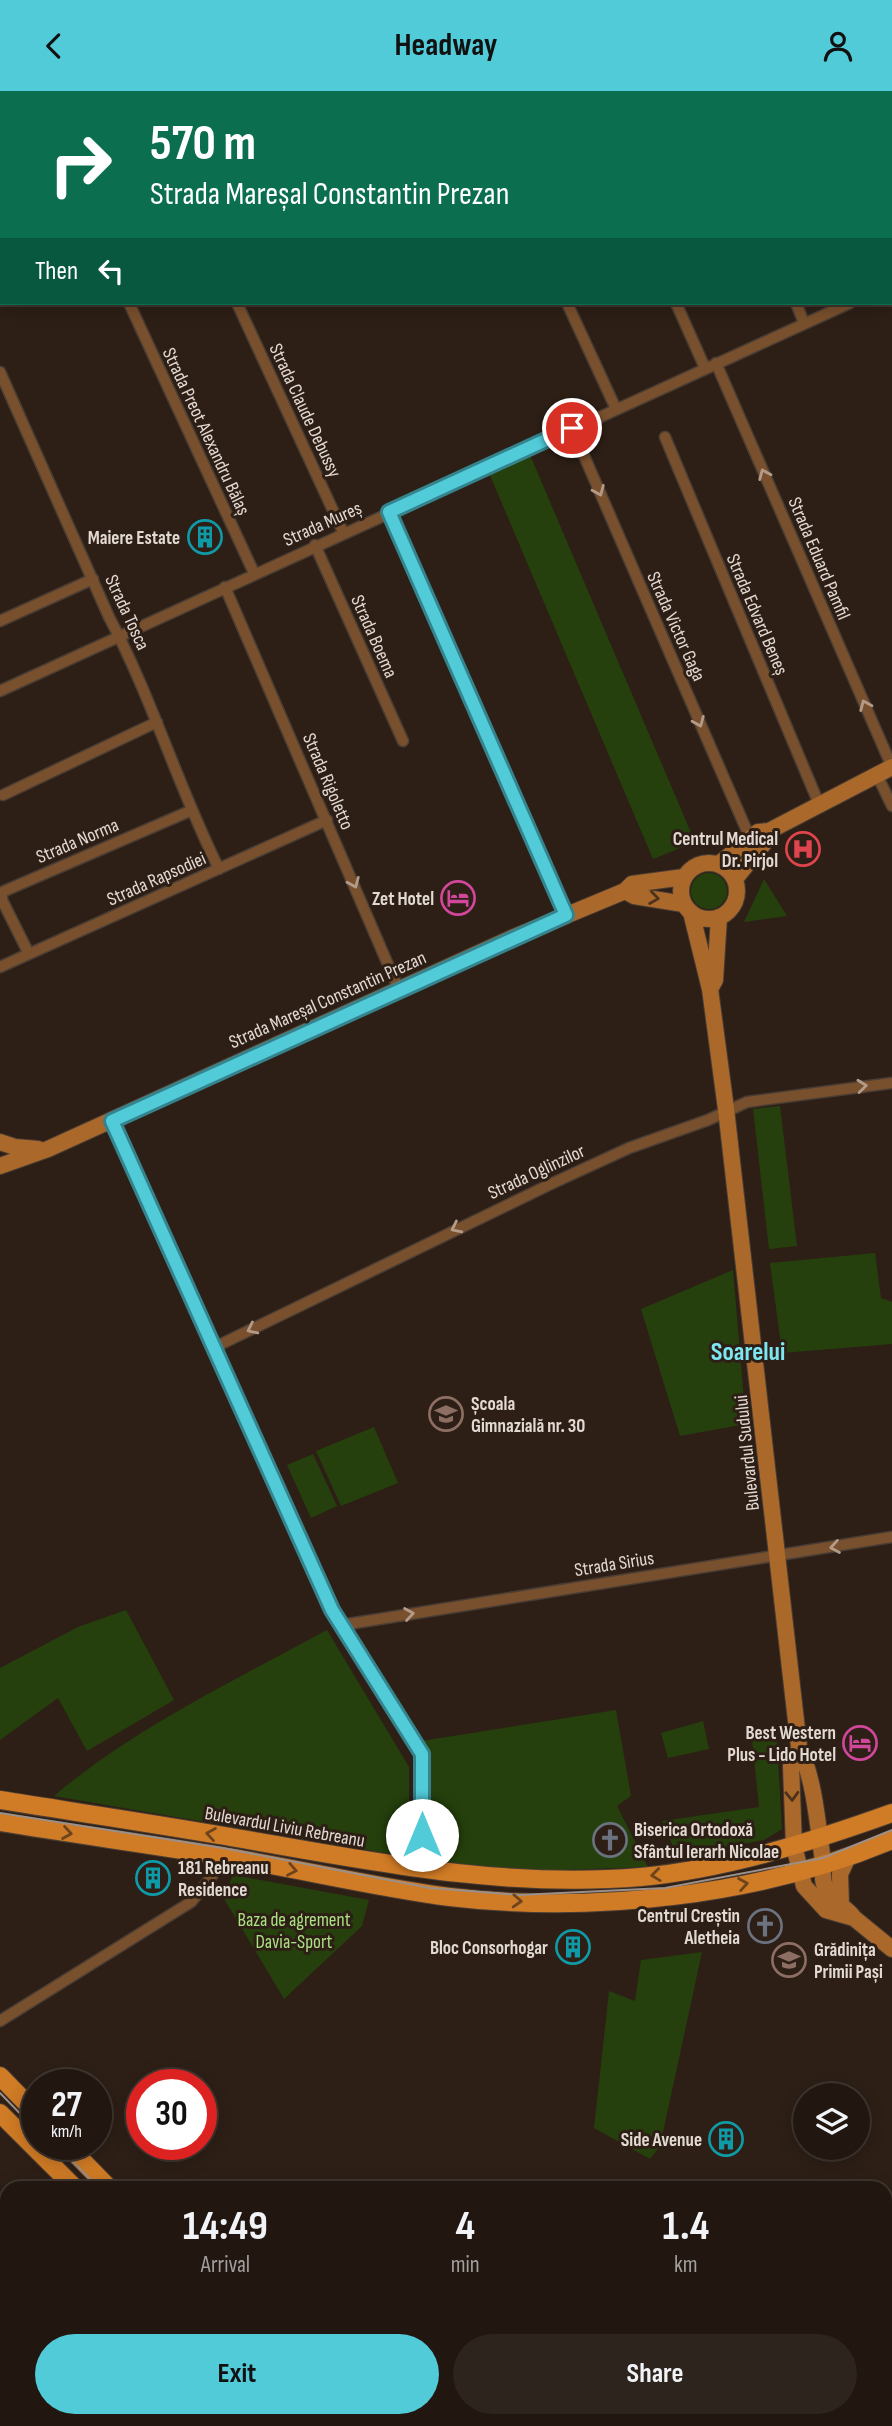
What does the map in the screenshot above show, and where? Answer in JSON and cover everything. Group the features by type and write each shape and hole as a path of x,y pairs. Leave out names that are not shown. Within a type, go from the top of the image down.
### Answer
{"main road":[{"name":"Bulevardul Liviu Rebreanu","path":"0,1800 422,1870 496,1879 640,1877 681,1871 794,1846 892,1813"},
{"path":"0,1822 222,1856 397,1890 453,1897 536,1902 606,1900 693,1892 823,1867 892,1840"},
{"path":"0,2076 21,2098"},
{"path":"0,2113 68,2181"},
{"path":"82,2160 102,2181"}],"street":[{"name":"Strada Preot Alexandru Bălaș","path":"130,305 254,573"},
{"name":"Strada Claude Debussy","path":"238,305 343,532"},
{"path":"568,305 616,408"},
{"path":"677,305 705,368"},
{"path":"797,305 804,323"},
{"name":"Strada Mureș","path":"0,691 343,532 845,305"},
{"name":"Strada Eduard Pamfil","path":"716,363 885,771 892,806"},
{"name":"Strada Tosca","path":"0,372 157,722 190,811 219,869"},
{"name":"Strada Victor Gaga","path":"572,428 750,838"},
{"name":"Strada Edvard Beneș","path":"664,437 819,804"},
{"path":"389,512 566,915"},
{"name":"Strada Boema","path":"315,545 403,741"},
{"path":"0,621 93,579"},
{"name":"Strada Rigoletto","path":"225,587 399,990"},
{"path":"3,795 157,722"},
{"path":"687,908 681,886 684,877 695,866 719,864 750,838 769,831 885,771"},
{"name":"Strada Norma","path":"29,954 2,900 2,892 190,811"},
{"name":"Strada Rapsodiei","path":"0,967 327,820"},
{"path":"734,879 765,842 769,831"},
{"path":"625,891 634,896 687,908 704,919 719,917 733,905 737,888 734,879 719,864"},
{"name":"Strada Mareșal Constantin Prezan","path":"0,1166 112,1121 566,915 625,891 632,884 684,877"},
{"name":"Bulevardul Sudului","path":"687,908 710,989 800,1747 807,1763 820,1838 823,1881 827,1892 854,1918"},
{"name":"Bulevardul Sudului","path":"710,989 715,981 719,917"},
{"name":"Strada Oglinzilor","path":"213,1348 475,1219 629,1148 708,1120 726,1109 747,1102 892,1083"},
{"path":"112,1121 213,1348 342,1625 422,1754 422,1870"},
{"name":"Strada Mareșal Constantin Prezan","path":"0,1142 22,1149 45,1150"},
{"path":"0,1174 45,1150"},
{"name":"Strada Sirius","path":"342,1625 892,1537"},
{"name":"Bulevardul Sudului","path":"800,1747 791,1766 794,1846 799,1873 816,1903 840,1916 854,1918"},
{"path":"0,2021 191,1902 211,1878 222,1856"},
{"path":"841,1905 839,1874 847,1859"},
{"path":"854,1918 892,1949"}],"green space":[{"path":"530,455 695,842 653,859 489,473"},
{"path":"709,873 722,878 727,891 722,904 709,909 696,904 691,891 696,878"},
{"path":"764,879 787,916 744,922"},
{"path":"780,1106 797,1246 769,1249 753,1109"},
{"path":"875,1253 881,1298 892,1302 892,1344 782,1353 770,1263"},
{"path":"733,1270 746,1424 680,1436 641,1309"},
{"path":"374,1427 398,1483 341,1506 316,1451"},
{"path":"313,1454 337,1506 311,1518 287,1465"},
{"path":"126,1610 174,1700 87,1751 58,1698 0,1740 0,1668 78,1627"},
{"path":"327,1630 409,1767 409,1857 54,1796 85,1771 151,1727"},
{"path":"616,1710 631,1796 617,1806 648,1867 533,1871 422,1870 415,1742"},
{"path":"703,1721 709,1749 668,1758 661,1733"},
{"path":"752,1739 777,1742 782,1829 764,1840 677,1856 662,1821 759,1807"},
{"name":"Baza de agrement Davia-Sport","path":"233,1875 369,1900 362,1926 284,1999 223,1897"},
{"path":"702,1952 660,2146 650,2159 594,2128 609,1991 635,2001 641,1960"}],"tram line":[{"path":"0,1813 223,1848 430,1888 519,1895 665,1888 823,1858 892,1830"},
{"path":"0,2093 21,2115"},
{"path":"71,2160 92,2181"}],"place":[{"name":"Maiere Estate","path":"205,537"},
{"name":"Centrul Medical Dr. Pirjol","path":"803,849"},
{"name":"Zet Hotel","path":"458,898"},
{"name":"Școala Gimnazială nr. 30","path":"446,1414"},
{"name":"Best Western Plus - Lido Hotel","path":"860,1743"},
{"name":"Biserica Ortodoxă Sfântul Ierarh Nicolae","path":"610,1840"},
{"name":"181 Rebreanu Residence","path":"153,1878"},
{"name":"Centrul Creștin Aletheia","path":"765,1926"},
{"name":"Bloc Consorhogar","path":"573,1947"},
{"name":"Grădinița Primii Pași","path":"789,1960"},
{"name":"Side Avenue","path":"726,2139"}],"district":[{"name":"Soarelui","path":"748,1351"}],"route":[{"path":"422,1835 422,1754 332,1610 112,1121 566,915 389,512 572,428"}]}
